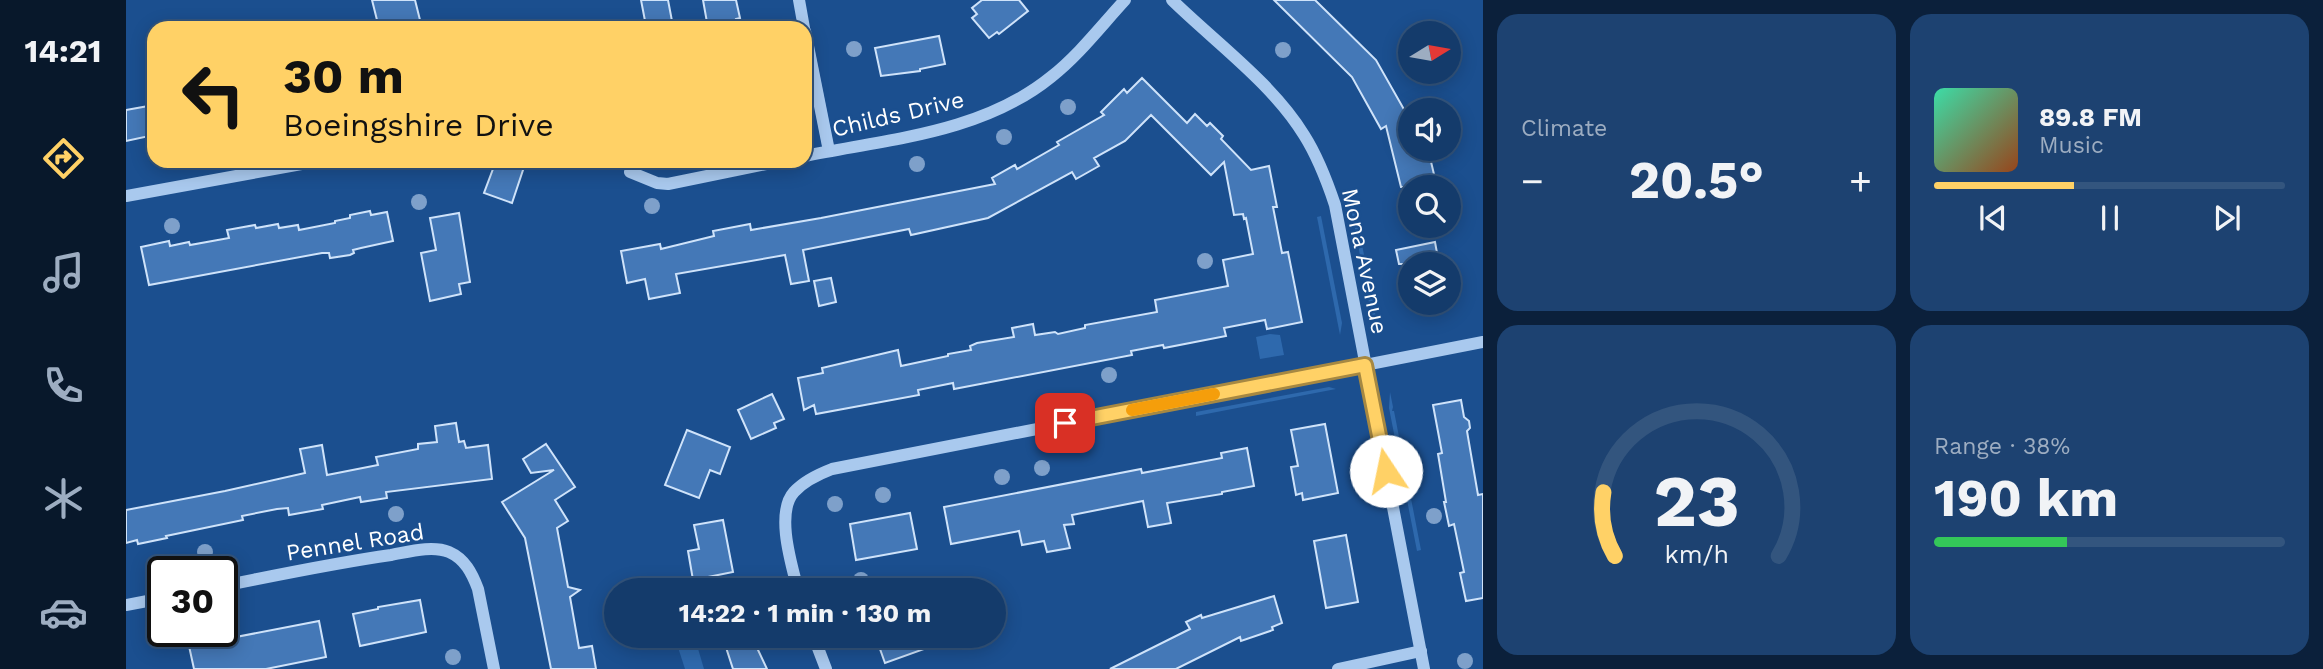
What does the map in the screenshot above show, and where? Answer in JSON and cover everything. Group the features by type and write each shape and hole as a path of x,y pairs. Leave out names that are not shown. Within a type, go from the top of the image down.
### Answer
{"street":[{"path":"799,0 803,21"},
{"name":"Childs Drive","path":"812,155 958,126 1016,100 1051,77 1125,0"},
{"name":"Mona Avenue","path":"1172,0 1252,74 1289,114 1304,135 1326,180 1335,205 1424,669"},
{"path":"812,65 829,151"},
{"path":"126,196 280,168"},
{"path":"630,172 657,183 667,184 746,168"},
{"path":"795,578 785,534 786,516 792,495 818,474 832,469 1483,342"},
{"name":"Pennel Road","path":"238,583 408,552 449,552 466,564 473,576 494,669"},
{"path":"126,605 147,600"},
{"path":"818,648 826,669"},
{"path":"1338,669 1421,651"}],"shaded area":[{"path":"1351,208 1355,208 1378,328 1371,313"},
{"path":"1321,216 1342,323 1340,335 1317,217"},
{"path":"1280,335 1284,355 1260,359 1256,337"},
{"path":"1329,387 1336,389 1196,416 1196,412"},
{"path":"1390,392 1421,550 1417,551 1389,408"},
{"path":"678,648 698,648 704,669 685,669"}],"building":[{"path":"372,0 415,0 420,21 377,21"},
{"path":"641,0 668,0 672,21 645,21"},
{"path":"703,0 736,0 740,18 736,21 707,21"},
{"path":"982,0 1019,0 1028,11 999,34 997,32 989,38 972,18 977,14 972,8"},
{"path":"1274,0 1315,0 1376,60 1398,99 1398,161 1431,161 1434,175 1398,175 1386,126 1381,129 1352,77"},
{"path":"939,36 945,64 920,71 881,76 875,48"},
{"path":"1142,78 1187,123 1195,114 1207,126 1210,123 1223,136 1221,139 1251,170 1269,166 1277,207 1273,207 1282,253 1288,252 1302,322 1267,329 1265,320 1224,328 1226,336 1164,348 1163,345 1131,351 1132,355 954,389 953,383 918,390 919,395 816,414 814,405 804,410 798,378 823,373 822,368 898,350 901,366 971,350 970,346 977,343 1014,337 1012,328 1033,324 1035,335 1055,332 1058,334 1085,328 1085,325 1157,312 1155,300 1228,286 1223,260 1253,254 1246,218 1244,219 1243,214 1234,215 1224,162 1211,175 1151,115 1125,141 1094,158 1099,166 1076,179 1072,172 988,218 911,235 909,229 803,250 809,281 791,284 785,255 676,274 680,293 649,299 645,279 627,283 621,251 660,244 661,249 714,236 713,231 750,224 751,230 995,184 992,178 1015,165 1017,169 1104,115 1101,112 1124,89 1127,93"},
{"path":"147,106 147,136 126,141 126,110"},
{"path":"493,168 524,168 512,203 484,193"},
{"path":"370,211 371,215 387,212 393,241 353,250 354,253 350,255 330,258 329,253 322,253 149,285 141,247 169,241 170,246 189,242 190,245 229,238 227,230 255,225 256,228 278,224 279,228 298,225 299,230 335,223 350,218 350,215"},
{"path":"459,213 470,282 459,284 461,294 430,301 421,253 436,250 430,218"},
{"path":"1435,242 1437,252 1398,252 1398,259 1396,250"},
{"path":"831,278 836,302 819,306 814,281"},
{"path":"772,394 784,419 774,423 776,428 751,439 738,410"},
{"path":"1461,400 1464,417 1469,421 1470,428 1467,431 1478,495 1483,494 1483,598 1466,601 1460,573 1464,572 1454,524 1449,526 1444,502 1438,454 1442,453 1433,405"},
{"path":"456,423 459,442 464,441 466,448 488,445 492,479 386,492 387,498 361,502 360,497 322,505 323,509 289,515 288,508 277,509 242,516 243,520 166,536 167,538 138,544 137,540 126,543 126,510 305,473 300,449 322,445 327,475 378,465 376,457 418,449 418,444 437,442 435,426"},
{"path":"1325,424 1338,493 1303,500 1302,493 1296,495 1291,467 1298,466 1291,430"},
{"path":"687,430 730,447 720,474 710,470 699,498 665,485"},
{"path":"546,444 575,487 555,500 568,521 557,528 568,587 580,590 570,597 579,648 592,646 596,669 551,669 525,538 502,502 554,470 531,473 523,459"},
{"path":"1247,448 1254,486 1167,503 1171,523 1148,527 1143,501 1072,515 1074,524 1064,525 1070,548 1047,552 1044,541 1022,545 1019,531 951,544 944,507 1141,469 1142,473 1222,458 1221,453"},
{"path":"910,513 917,549 856,560 850,524"},
{"path":"723,520 733,572 693,578 688,551 699,549 694,525"},
{"path":"1346,535 1358,602 1326,608 1314,541"},
{"path":"1274,596 1282,623 1272,627 1273,630 1241,641 1240,637 1176,669 1110,669 1190,629 1186,622 1201,615 1202,618"},
{"path":"420,600 426,632 360,646 353,614"},
{"path":"319,621 326,657 266,669 194,669 189,647 238,647 238,637"},
{"path":"726,648 757,648 767,669 733,669"},
{"path":"880,648 927,648 885,663"}],"slow traffic":[{"path":"1132,410 1214,394"}],"route":[{"path":"1065,423 1365,365 1386,471"}]}
